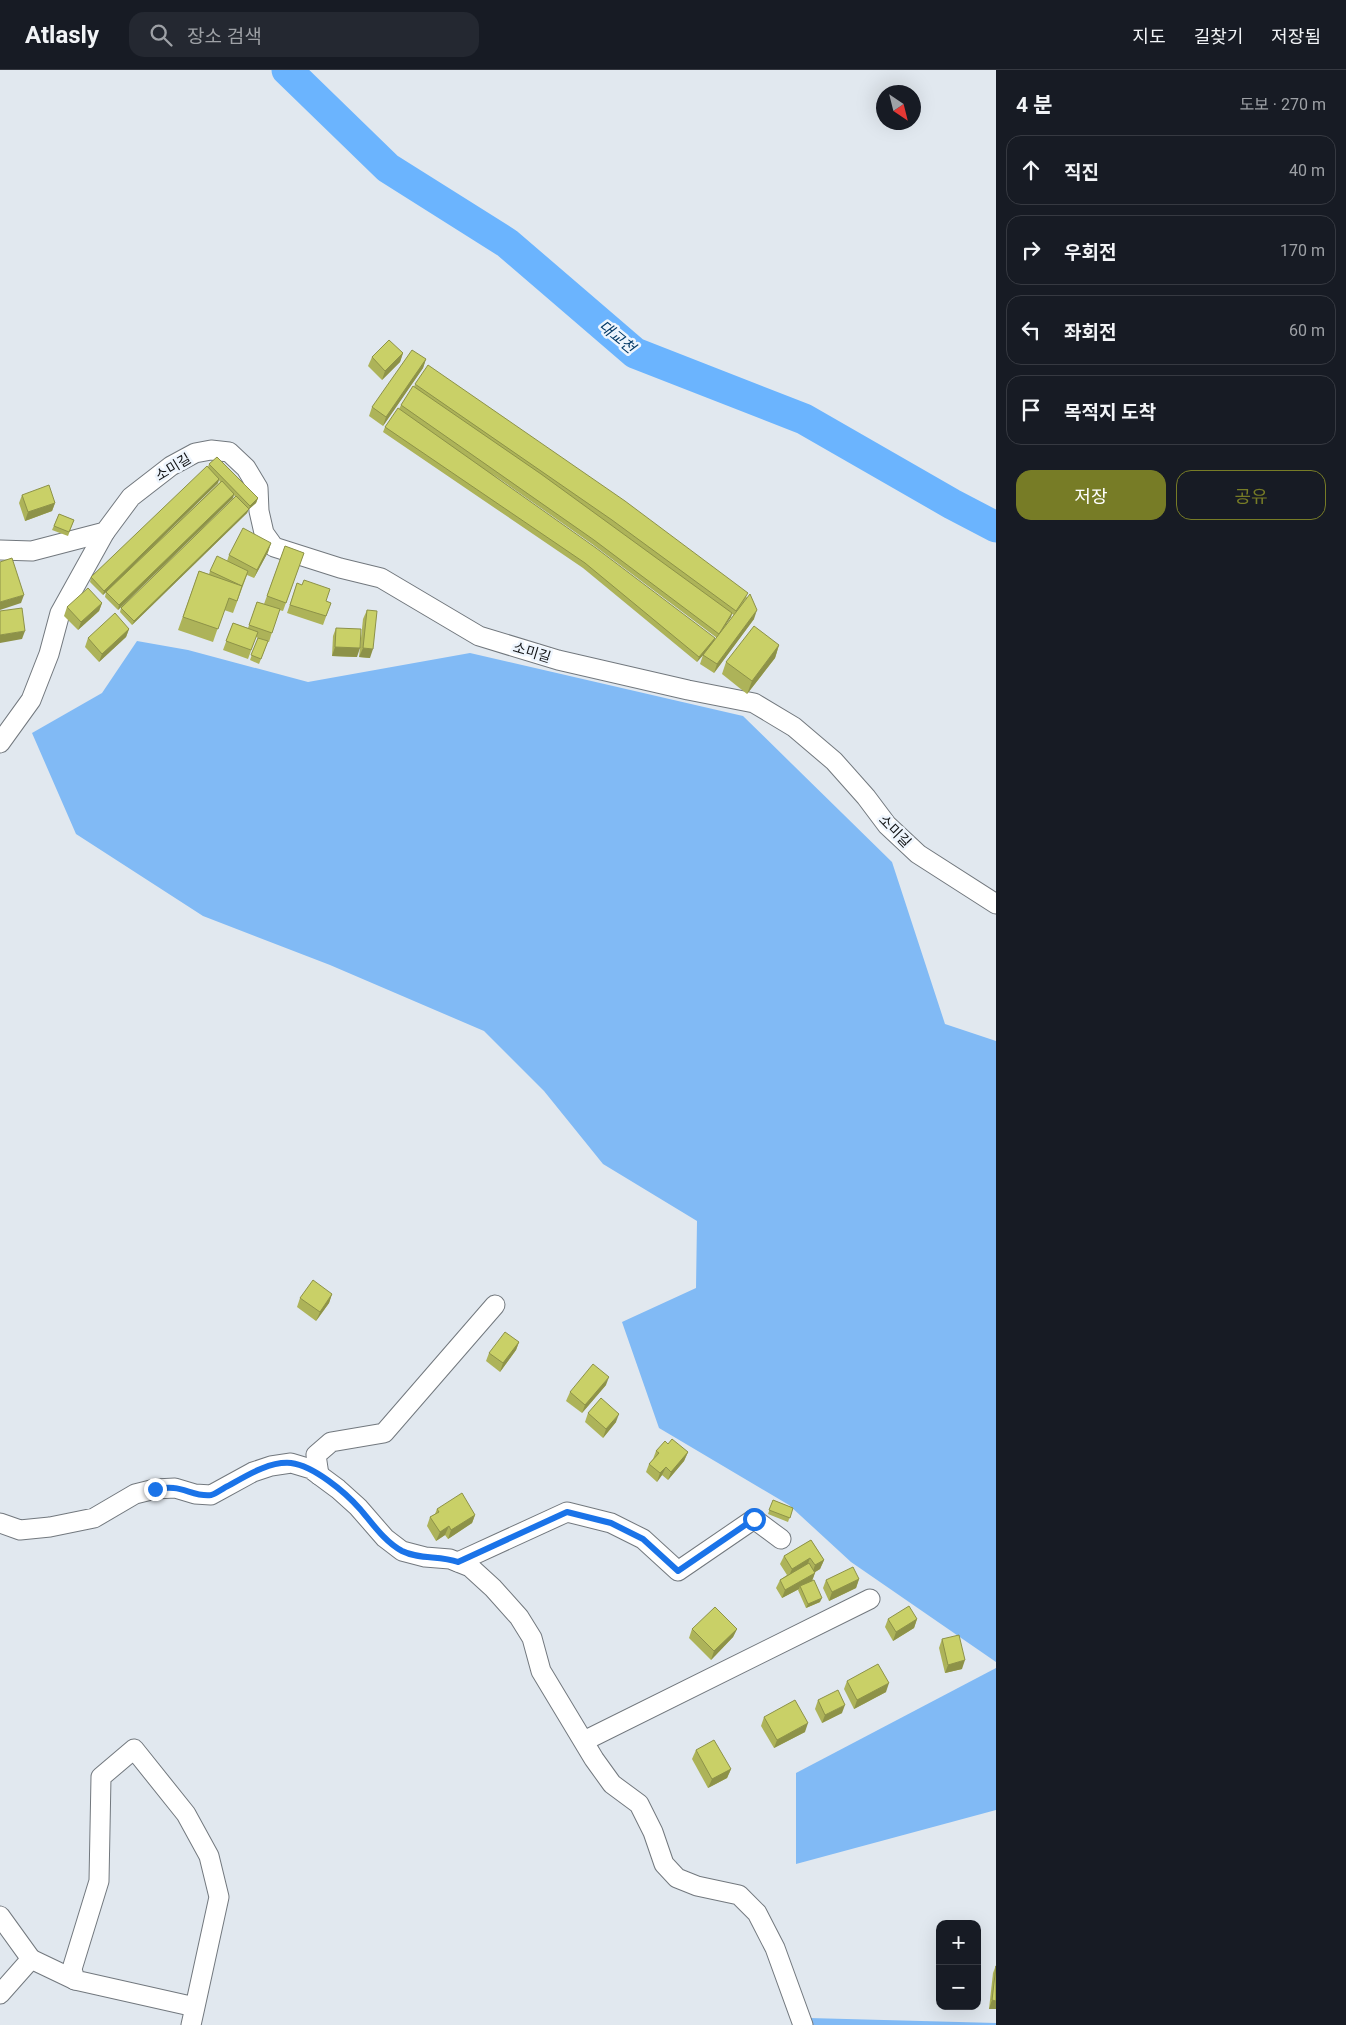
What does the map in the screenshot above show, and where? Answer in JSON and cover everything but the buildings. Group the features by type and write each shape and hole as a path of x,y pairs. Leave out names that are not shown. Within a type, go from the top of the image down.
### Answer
{"street":[{"name":"소미길","path":"0,743 31,700 49,654 60,613 105,532 131,497 171,466 196,453 211,450 228,452 246,468 258,488 259,511 264,533 274,547 340,568 381,578 480,636 558,660 688,690 754,702 794,727 834,760 866,797 887,826 918,854 996,904"},
{"path":"0,550 32,551 105,532"},
{"path":"319,1475 316,1455 331,1442 384,1432 494,1305"},
{"path":"0,1523 20,1530 50,1527 94,1518 135,1494 155,1489 175,1488 195,1494 211,1495 253,1472 291,1463 311,1469 319,1475 358,1506 385,1538 402,1551 425,1557 450,1559 470,1567 494,1588 519,1617 532,1638 542,1671 594,1759 612,1784 639,1804 653,1832 664,1864 677,1878 697,1886 739,1895 757,1913 775,1948 803,2025"},
{"path":"458,1562 567,1512 611,1523 643,1539 678,1571 754,1519 782,1539"},
{"path":"584,1740 870,1599"},
{"path":"0,1916 31,1959 75,1980 193,2016 219,1897 209,1856 186,1814 134,1749 101,1777 99,1881 72,1969 75,1980"},
{"path":"0,1994 31,1959"}],"shaded area":[{"path":"137,641 188,650 308,682 470,653 743,716 892,862 945,1024 996,1041 996,1662 851,1562 789,1505 659,1428 622,1322 696,1288 697,1221 603,1164 544,1091 484,1031 330,965 203,916 76,834 32,733 102,693"},
{"path":"996,1668 996,1810 796,1864 796,1773"},
{"path":"809,2018 996,2023 996,2025 812,2025"}],"waterway":[{"name":"대교천","path":"287,70 388,168 507,243 635,353 804,419 952,504 996,527"}],"route":[{"path":"155,1489 175,1488 195,1494 211,1495 253,1472 271,1466 291,1463 311,1469 338,1489 358,1506 385,1538 402,1551 458,1562 567,1512 611,1523 643,1539 678,1571 754,1519"}]}
